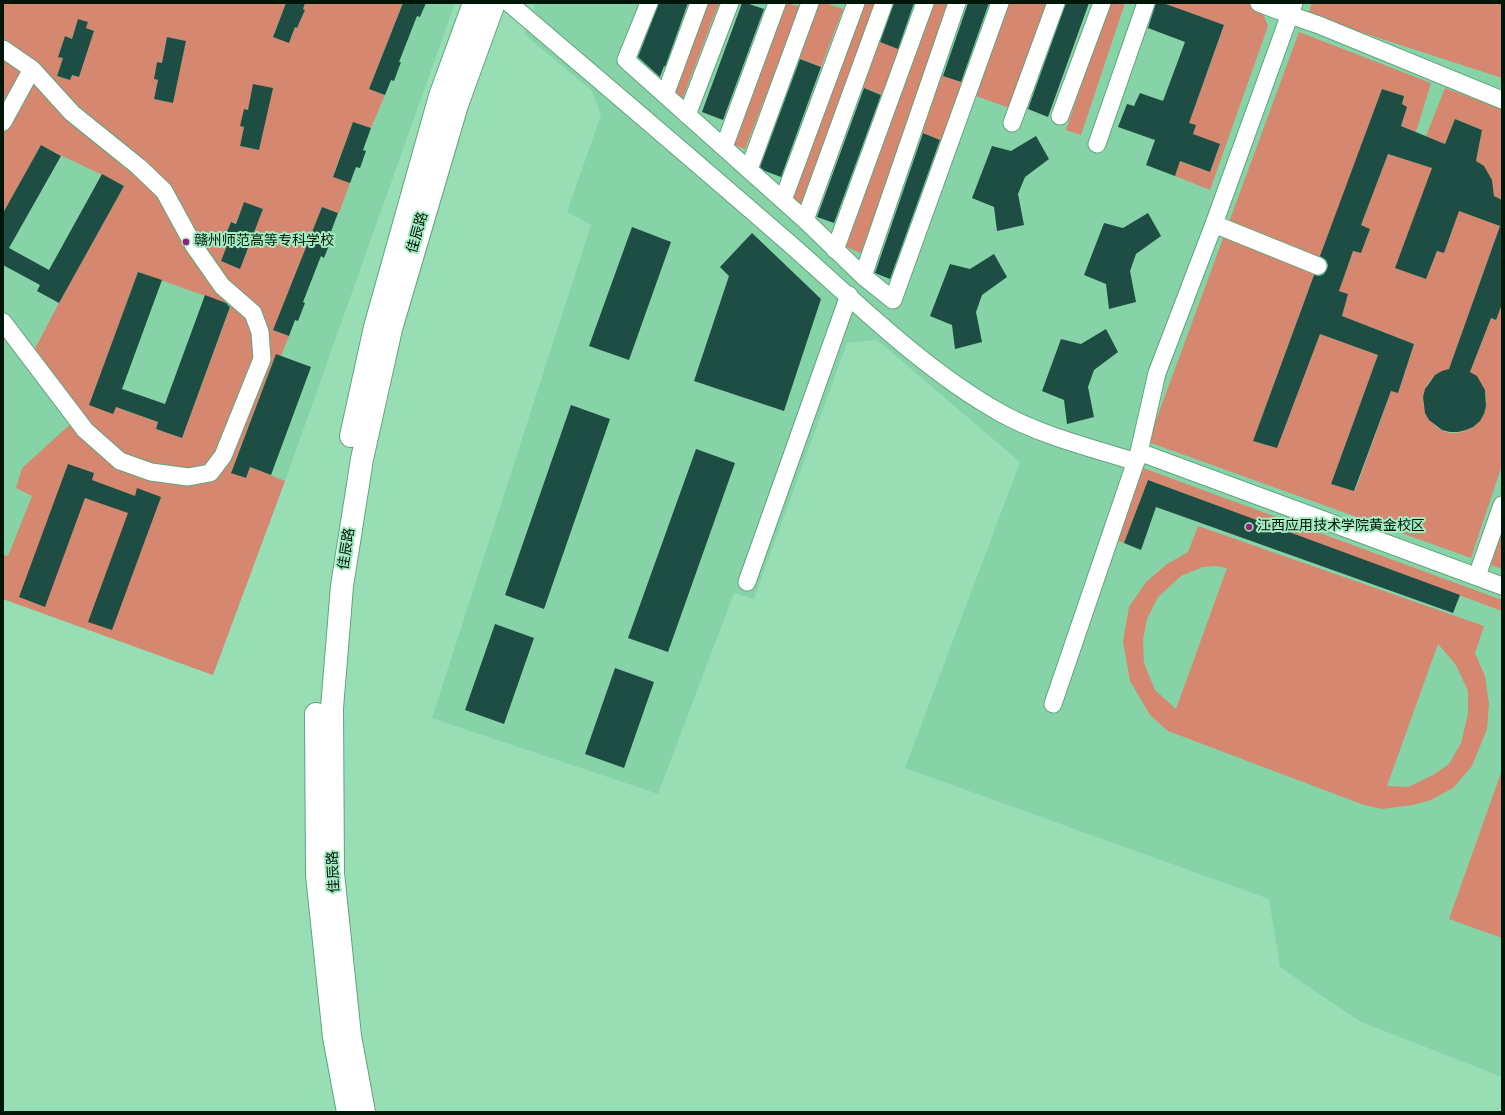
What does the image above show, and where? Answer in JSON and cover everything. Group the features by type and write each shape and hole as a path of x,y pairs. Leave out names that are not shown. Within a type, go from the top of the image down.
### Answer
{"main road":[{"name":"佳辰路","path":"348,1112 334,1037 318,875 316,708 328,581 347,456 376,327 440,96 474,3"},
{"name":"佳辰路","path":"364,1112 350,1036 333,873 332,708 342,586 362,459 391,329 457,105 494,3"}],"street":[{"path":"509,3 922,359 969,394 1001,413 1047,434 1137,457 1502,586"},
{"path":"649,3 626,60 805,220 863,276 893,300 1000,3"},
{"path":"665,95 699,3"},
{"path":"687,115 730,3"},
{"path":"724,147 777,3"},
{"path":"749,169 810,3"},
{"path":"783,200 856,3"},
{"path":"805,220 884,3"},
{"path":"835,250 925,3"},
{"path":"863,276 957,3"},
{"path":"1012,123 1056,3"},
{"path":"1060,116 1102,3"},
{"path":"1096,144 1146,3"},
{"path":"1259,3 1292,9 1319,25 1502,100"},
{"path":"1053,704 1137,457 1157,372 1214,224 1292,9"},
{"path":"3,49 32,69 72,113 139,166 164,191 194,246 222,286 254,313 260,332 262,359 223,456 210,473 188,478 151,472 120,461 85,430 3,322"},
{"path":"3,122 32,69"},
{"path":"1214,224 1318,266"},
{"path":"747,582 849,295"},
{"path":"1477,576 1502,505"}],"shaded area":[{"name":"赣州师范高等专科学校","path":"3,3 455,3 285,481 213,675 3,599"},
{"name":"赣州师范高等专科学校","path":"3,3 286,3 273,36 289,43 295,27 297,28 305,10 303,9 305,3 403,3 369,89 385,95 371,128 353,122 333,176 350,183 339,213 322,207 273,330 289,336 281,356 276,354 231,472 246,478 250,467 285,481 213,675 3,599 3,555 8,556 32,496 16,488 22,468 76,419 30,358 124,186 41,145 3,213","holes":["78,19 88,22 86,28 94,31 79,77 72,75 70,80 57,76 63,58 58,56 65,36 72,39","167,37 186,41 173,103 154,99 158,80 154,79 157,62 162,63","272,88 259,150 240,146 244,127 240,126 244,109 248,110","244,202 263,209 240,268 221,261 228,243 223,240 231,222 236,223","138,272 231,305 182,438 156,429 158,422 115,407 89,405"]},
{"name":"江西应用技术学院黄金校区","path":"536,3 1502,3 1502,1077 1359,1021 1280,967 1269,899 905,768 1020,462 877,340 847,343 754,599 734,593 658,794 432,718 591,225 567,212 601,115 592,91 524,34"},
{"path":"704,3 719,3 681,102 671,93"},
{"path":"787,3 800,7 745,149 732,144"},
{"path":"818,3 825,3 843,9 821,67 799,58"},
{"path":"863,3 875,3 801,203 790,199"},
{"path":"934,3 950,3 861,253 846,247"},
{"path":"1009,3 1050,3 1012,109 976,96"},
{"path":"1109,3 1125,3 1081,135 1066,130"},
{"path":"1163,3 1246,3 1261,9 1268,26 1210,190 1175,176 1180,161 1210,172 1220,145 1207,139 1188,146 1195,125 1189,123 1224,26"},
{"path":"1312,3 1502,3 1502,78 1308,15"},
{"path":"1299,32 1431,83 1416,132 1401,126 1407,107 1402,104 1404,96 1382,89 1253,441 1277,448 1320,334 1378,355 1331,484 1355,491 1391,391 1398,393 1414,344 1342,316 1348,294 1339,291 1353,251 1361,253 1370,229 1361,225 1388,154 1432,168 1396,268 1426,279 1437,251 1444,252 1453,229 1451,208 1500,226 1449,369 1434,376 1426,387 1424,400 1426,412 1433,423 1443,430 1455,433 1469,429 1483,416 1486,400 1485,390 1477,378 1470,372 1491,318 1496,320 1502,304 1502,465 1471,558 1148,442"},
{"path":"878,41 899,49 883,95 862,87"},
{"path":"941,75 963,83 943,141 921,132"},
{"path":"1445,88 1502,109 1502,200 1494,196 1490,176 1481,164 1476,161 1482,130 1455,119 1445,144 1426,136"},
{"path":"1143,468 1502,600 1502,611 1148,480 1124,543 1117,540"},
{"path":"1198,526 1484,626 1475,653 1485,676 1489,704 1487,729 1472,766 1453,788 1431,800 1413,805 1382,809 1364,805 1168,731 1150,715 1130,681 1123,641 1129,607 1146,582 1167,564 1188,552","holes":["1215,566 1227,568 1176,709 1155,690 1144,663 1143,640 1147,619 1158,597 1181,576 1203,567","1438,644 1456,665 1468,691 1468,714 1461,743 1449,764 1433,775 1408,787 1387,786"]},
{"path":"1502,532 1502,569 1491,565"},
{"path":"1502,770 1502,938 1449,919"}],"building":[{"path":"286,3 305,3 303,9 305,10 297,28 295,27 289,43 273,37"},
{"path":"403,3 426,3 420,17 417,16 399,62 401,62 394,81 391,80 385,95 369,89"},
{"path":"659,3 688,3 660,77 638,57"},
{"path":"742,3 764,9 723,120 702,112"},
{"path":"894,3 914,3 898,49 880,42"},
{"path":"968,3 989,3 961,82 943,76"},
{"path":"1066,3 1089,3 1048,117 1028,109"},
{"path":"1156,3 1163,3 1224,25 1189,123 1196,125 1193,134 1220,144 1210,172 1180,161 1175,176 1146,165 1155,140 1118,127 1127,104 1134,106 1140,93 1163,101 1185,42 1148,28"},
{"path":"78,19 88,22 86,28 94,31 79,77 72,75 70,80 57,76 63,58 58,57 65,36 72,39"},
{"path":"167,37 186,41 173,103 154,99 158,80 154,79 157,62 162,63"},
{"path":"800,59 821,67 781,177 765,171 760,167"},
{"path":"253,84 273,88 259,150 240,146 244,127 240,126 244,109 248,110"},
{"path":"864,88 881,95 834,223 817,217"},
{"path":"1382,89 1404,96 1402,104 1407,107 1401,126 1445,144 1455,119 1482,130 1476,161 1484,166 1492,180 1494,196 1502,200 1502,304 1496,320 1491,318 1470,372 1477,376 1485,390 1486,406 1484,414 1480,421 1473,427 1466,430 1450,432 1442,430 1429,420 1425,413 1423,397 1425,389 1435,375 1449,369 1500,226 1459,211 1444,253 1437,251 1426,279 1395,268 1432,168 1388,154 1361,225 1370,229 1361,253 1353,251 1339,291 1348,294 1342,316 1414,344 1398,393 1391,391 1354,491 1331,484 1378,355 1320,334 1277,448 1253,441 1314,275 1320,276 1324,274 1327,269 1328,265 1326,260 1320,256"},
{"path":"353,122 371,128 363,150 366,151 360,168 356,167 350,183 333,177"},
{"path":"923,133 940,140 890,279 875,273"},
{"path":"1036,136 1049,159 1025,177 1018,194 1024,225 997,231 994,207 972,198 992,146 1011,151"},
{"path":"41,145 61,156 9,248 49,270 102,174 124,186 59,303 37,291 40,285 3,265 3,213"},
{"path":"244,202 263,209 240,269 221,261 228,243 223,241 231,222 236,224"},
{"path":"322,207 338,213 329,237 332,238 324,258 321,256 303,302 305,303 298,321 295,320 289,336 273,330"},
{"path":"1148,213 1161,236 1136,254 1130,271 1136,302 1109,309 1106,284 1084,275 1104,223 1123,228"},
{"path":"632,227 671,242 629,360 589,346"},
{"path":"752,233 821,299 784,411 694,381 729,276 720,267"},
{"path":"994,254 1007,277 982,295 976,312 982,342 955,349 952,325 930,316 950,264 970,269"},
{"path":"138,272 162,280 122,389 165,404 205,295 226,303 230,307 182,438 156,429 158,422 116,407 113,414 89,405"},
{"path":"1106,329 1118,352 1094,370 1088,387 1094,417 1067,424 1064,400 1042,391 1061,339 1081,344"},
{"path":"276,354 311,367 271,475 250,467 246,478 231,473"},
{"path":"571,405 610,419 544,609 505,595"},
{"path":"696,449 735,463 668,652 628,638"},
{"path":"68,464 94,473 92,480 135,496 137,488 161,497 112,630 88,622 128,513 85,498 45,607 19,597"},
{"path":"1148,480 1460,595 1453,613 1156,507 1141,550 1124,543"},
{"path":"495,624 534,638 504,724 465,710"},
{"path":"615,668 654,682 624,768 585,754"}],"place":[{"name":"赣州师范高等专科学校","path":"186,242"},
{"name":"江西应用技术学院黄金校区","path":"1249,527"}]}
